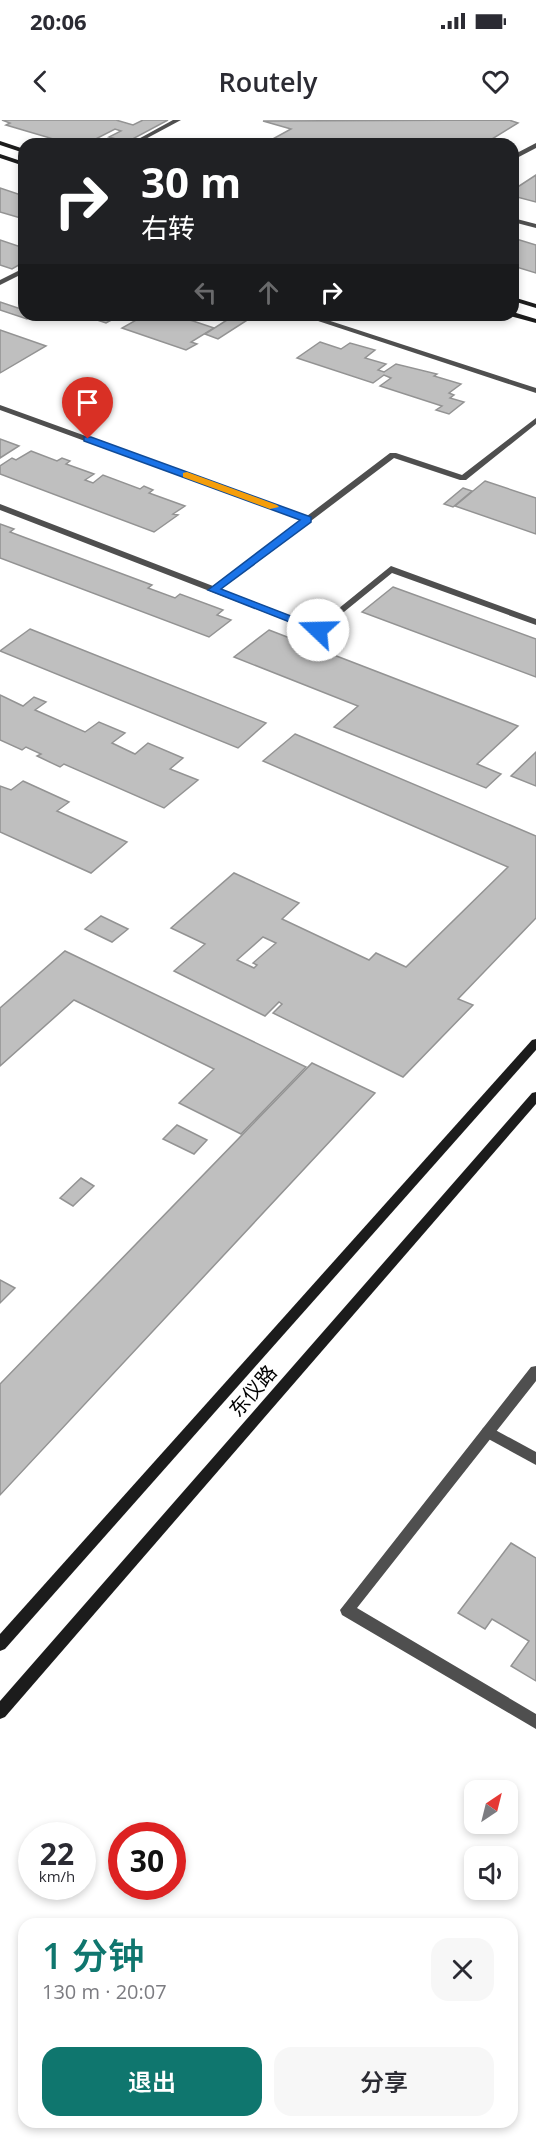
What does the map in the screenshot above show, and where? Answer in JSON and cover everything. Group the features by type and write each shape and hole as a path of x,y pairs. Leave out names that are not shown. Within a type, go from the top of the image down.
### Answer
{"main road":[{"path":"0,143 18,149"},
{"path":"0,156 18,162"},
{"path":"519,301 536,306"},
{"path":"519,316 536,321"},
{"name":"东仪路","path":"0,1644 536,1043"},
{"name":"东仪路","path":"0,1712 536,1096"}],"street":[{"path":"147,138 178,120"},
{"path":"519,155 536,145"},
{"path":"519,222 536,226"},
{"path":"0,283 18,273"},
{"path":"322,321 536,391"},
{"path":"0,407 307,519"},
{"path":"214,590 393,455 463,478 536,420"},
{"path":"0,507 318,630 391,569 536,622"},
{"path":"536,1371 347,1610 536,1722"},
{"path":"488,1432 536,1459"}],"building":[{"path":"2,120 116,120 133,125 143,120 168,120 134,138 109,137 121,131 115,129 98,138 50,138 6,125 10,123"},
{"path":"509,120 518,123 494,138 274,138 291,129 263,121"},
{"path":"536,175 536,202 519,198 519,186"},
{"path":"0,188 18,194 18,217 0,212"},
{"path":"0,240 18,246 18,266 12,269 0,265"},
{"path":"519,240 536,245 536,273 519,268"},
{"path":"0,302 18,308 18,316 0,310"},
{"path":"134,321 193,321 214,328 191,342 197,344 186,350 122,328"},
{"path":"225,321 246,321 218,339 205,334"},
{"path":"0,330 46,346 0,373"},
{"path":"320,342 341,349 350,343 375,350 365,358 386,364 378,370 384,372 396,364 437,374 434,376 461,384 449,393 454,395 450,398 464,402 449,414 436,410 442,406 380,386 391,378 384,375 373,383 297,358"},
{"path":"0,439 19,446 0,458"},
{"path":"31,451 57,461 62,458 70,461 66,464 94,474 85,480 93,483 103,475 140,489 144,486 153,490 149,493 185,506 173,514 178,515 154,532 0,474 0,466 12,458 16,460"},
{"path":"485,481 536,498 536,534 455,506"},
{"path":"463,488 472,491 453,507 444,504"},
{"path":"0,524 14,529 10,532 152,585 148,588 175,598 180,594 223,610 217,615 231,620 209,637 0,558"},
{"path":"393,587 536,639 536,677 362,612"},
{"path":"30,629 266,723 238,748 0,651"},
{"path":"269,630 518,726 477,764 501,774 486,788 334,727 358,706 234,657"},
{"path":"0,695 23,706 34,697 46,702 35,710 85,732 99,722 125,733 112,743 135,754 148,743 183,758 170,769 198,780 164,808 64,764 60,767 37,756 41,754 26,747 22,750 0,740"},
{"path":"295,734 536,836 536,918 458,999 473,1005 403,1077 273,1013 282,1004 279,1002 265,1016 174,971 205,944 171,928 234,873 299,903 282,919 369,960 376,953 406,967 508,867 263,761","holes":["263,937 276,943 253,963 257,965 254,968 237,960"]},
{"path":"536,752 536,786 511,776"},
{"path":"23,781 69,802 57,811 127,842 91,873 0,832 0,786 11,790"},
{"path":"101,916 128,929 112,942 85,929"},
{"path":"65,951 306,1067 241,1134 179,1103 214,1069 74,1000 0,1066 0,1008"},
{"path":"312,1063 375,1093 0,1495 0,1384"},
{"path":"177,1125 207,1140 194,1154 163,1139"},
{"path":"81,1178 94,1186 73,1206 60,1198"},
{"path":"0,1280 15,1288 0,1303"},
{"path":"511,1543 536,1558 536,1681 511,1666 529,1641 492,1619 485,1629 458,1613"}],"slow traffic":[{"path":"187,475 274,507"}],"route":[{"path":"88,439 307,519 214,590 318,630"}]}
